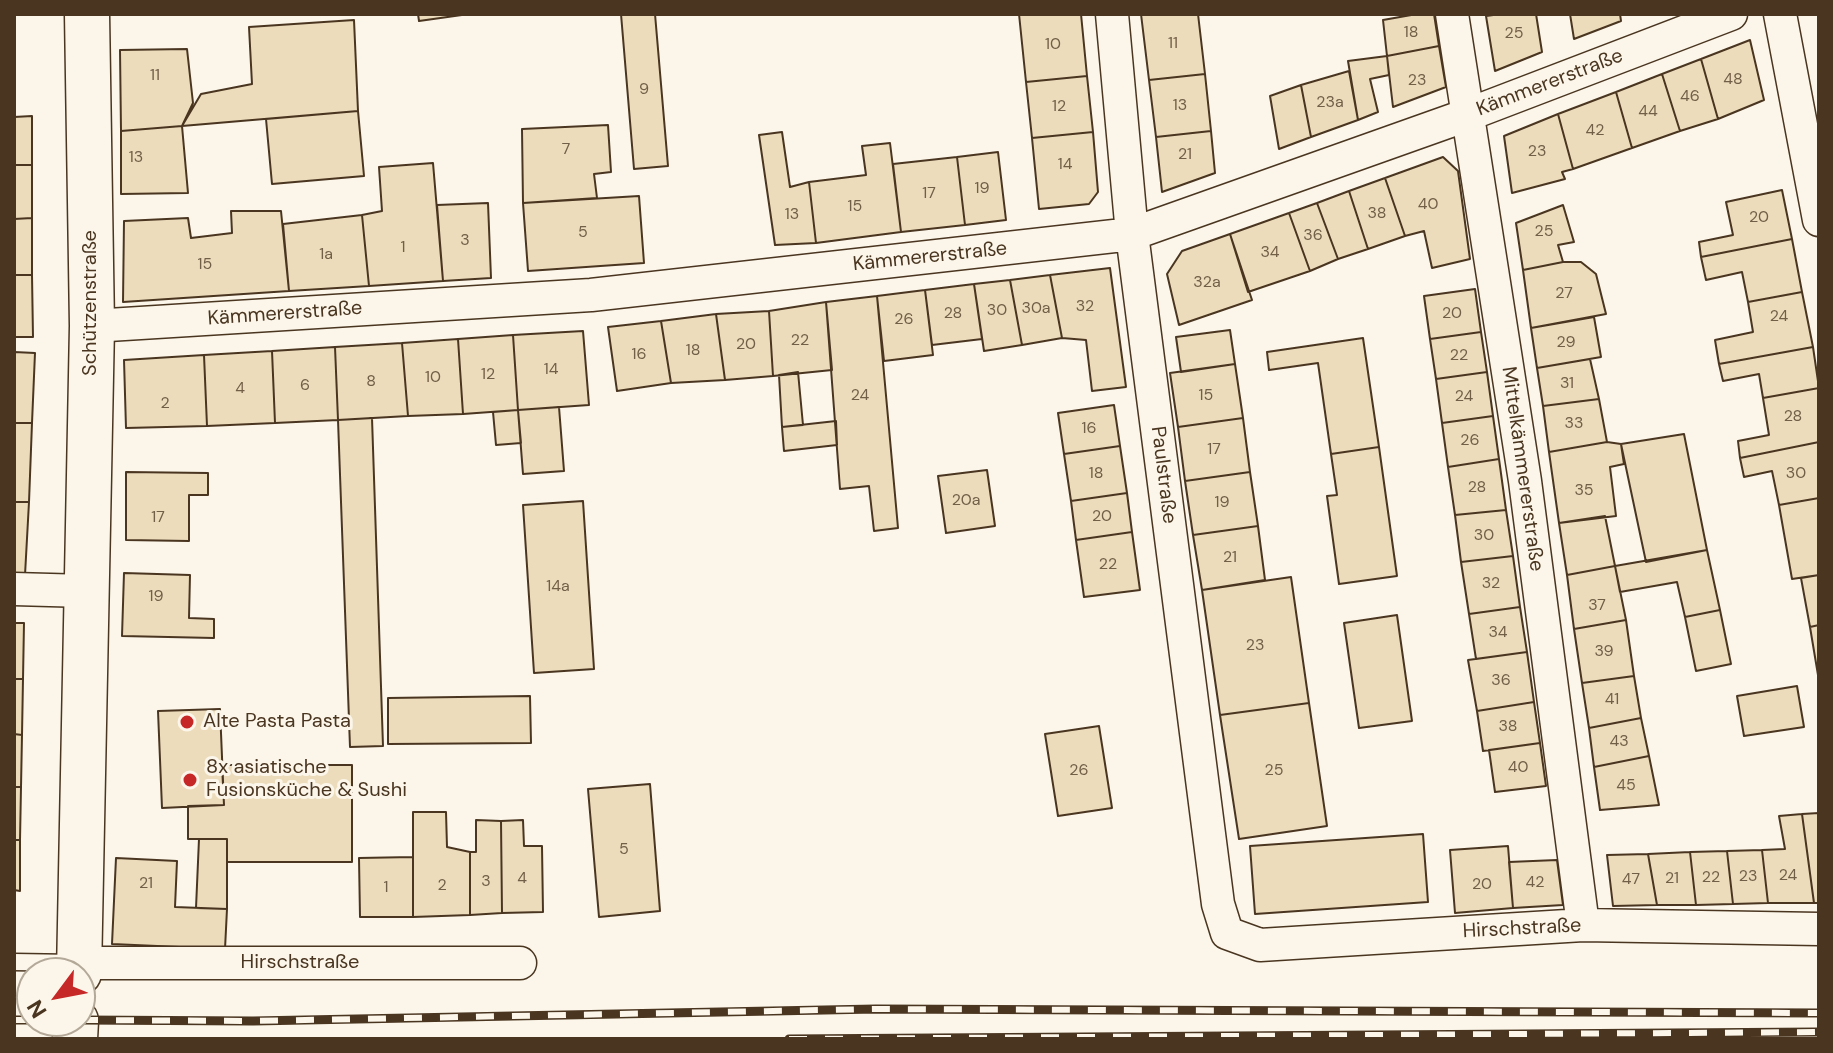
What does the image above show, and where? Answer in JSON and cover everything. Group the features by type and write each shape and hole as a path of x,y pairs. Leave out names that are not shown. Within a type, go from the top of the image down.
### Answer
{"main road":[{"name":"Schützenstraße","path":"80,957 92,326 87,14"}],"street":[{"name":"Paulstraße","path":"1112,14 1132,234 1218,904 1227,933"},
{"name":"Mittelkämmererstraße","path":"1452,14 1525,481 1583,925"},
{"name":"Kämmererstraße","path":"92,326 591,295 1132,234 1467,115 1731,14"},
{"path":"1780,14 1819,220"},
{"path":"14,589 86,591"},
{"name":"Hirschstraße","path":"1227,933 1260,945 1583,925 1819,929"},
{"name":"Hirschstraße","path":"96,968 520,963"}],"building":[{"path":"418,14 469,14 419,21"},
{"path":"621,14 655,14 668,166 634,169"},
{"path":"1019,14 1081,14 1087,76 1026,82"},
{"path":"1141,14 1198,14 1205,74 1149,80"},
{"path":"1434,14 1439,46 1387,56 1383,20"},
{"path":"1536,14 1542,52 1495,71 1486,16"},
{"path":"1570,14 1620,14 1621,21 1574,39"},
{"path":"354,20 358,111 182,126 201,94 252,84 249,27"},
{"path":"1750,40 1764,100 1718,119 1701,59"},
{"path":"1439,46 1446,87 1393,107 1387,56"},
{"path":"187,49 193,103 182,126 121,131 120,50"},
{"path":"1387,56 1389,75 1370,79 1378,112 1358,120 1348,61"},
{"path":"1701,59 1718,119 1680,131 1662,74"},
{"path":"1349,71 1358,120 1311,137 1301,85"},
{"path":"1205,74 1211,131 1156,137 1149,80"},
{"path":"1662,74 1680,131 1632,148 1616,92"},
{"path":"1087,76 1093,132 1032,138 1026,82"},
{"path":"1301,85 1311,137 1279,149 1270,96"},
{"path":"1616,92 1632,148 1573,169 1558,114"},
{"path":"358,111 364,176 272,184 266,119"},
{"path":"1558,114 1573,169 1562,172 1565,179 1512,193 1504,136"},
{"path":"32,116 32,165 14,165 14,117"},
{"path":"608,125 611,172 594,174 597,198 523,203 522,129"},
{"path":"182,126 188,193 121,194 121,131"},
{"path":"1211,131 1215,173 1162,192 1156,137"},
{"path":"782,132 790,187 809,182 816,243 775,245 759,135"},
{"path":"1093,132 1098,192 1089,204 1039,209 1032,138"},
{"path":"890,143 901,232 816,243 809,182 866,175 862,146"},
{"path":"998,152 1006,220 965,225 957,157"},
{"path":"957,157 965,225 901,232 893,164"},
{"path":"1443,157 1458,171 1470,259 1432,268 1424,231 1405,236 1385,178"},
{"path":"433,163 443,281 369,286 362,215 382,211 379,167"},
{"path":"14,165 32,165 32,218 14,219"},
{"path":"1385,178 1405,236 1368,249 1349,191"},
{"path":"1782,190 1792,239 1701,257 1699,242 1733,235 1726,202"},
{"path":"1349,191 1368,249 1338,259 1317,203"},
{"path":"639,196 644,263 528,271 523,203"},
{"path":"488,203 491,278 443,281 437,205"},
{"path":"1317,203 1338,259 1310,271 1289,213"},
{"path":"1563,205 1574,242 1558,245 1563,262 1523,270 1516,223"},
{"path":"231,211 281,211 289,291 123,302 124,221 188,218 191,238 232,233"},
{"path":"1289,213 1310,271 1248,292 1230,234"},
{"path":"362,215 369,286 289,291 283,224"},
{"path":"32,218 32,275 14,275 14,219"},
{"path":"1230,234 1252,300 1179,325 1167,274 1182,251"},
{"path":"1792,239 1802,292 1748,302 1742,272 1706,280 1701,257"},
{"path":"1563,262 1581,262 1596,274 1606,314 1531,328 1523,270"},
{"path":"1110,268 1126,387 1092,391 1086,340 1062,338 1050,275"},
{"path":"14,275 32,275 33,337 14,337"},
{"path":"1050,275 1062,338 1022,345 1010,280"},
{"path":"1010,280 1022,345 984,351 974,284"},
{"path":"974,284 982,339 932,345 925,290"},
{"path":"1475,289 1481,332 1430,339 1424,296"},
{"path":"925,290 933,355 884,361 877,296"},
{"path":"1802,292 1813,347 1719,364 1715,340 1753,332 1748,302"},
{"path":"877,296 898,528 874,531 869,486 840,489 826,302"},
{"path":"826,302 832,370 773,376 769,311"},
{"path":"769,311 773,376 725,380 716,314"},
{"path":"716,314 725,380 671,383 661,321"},
{"path":"1594,317 1601,357 1537,368 1531,328"},
{"path":"661,321 671,383 617,391 608,327"},
{"path":"1230,330 1235,364 1181,372 1176,337"},
{"path":"583,331 589,405 518,410 513,335"},
{"path":"1481,332 1487,372 1436,379 1430,339"},
{"path":"513,335 518,410 463,414 458,339"},
{"path":"1363,338 1379,447 1331,454 1318,363 1269,370 1267,352"},
{"path":"458,339 463,414 408,416 402,343"},
{"path":"402,343 408,416 338,420 335,347"},
{"path":"335,347 338,420 275,423 272,351"},
{"path":"1813,347 1819,388 1763,398 1759,374 1723,381 1719,364"},
{"path":"272,351 275,423 207,426 204,355"},
{"path":"14,352 35,353 32,423 14,423"},
{"path":"204,355 207,426 126,428 124,360"},
{"path":"1590,359 1599,399 1543,406 1537,368"},
{"path":"1235,364 1243,418 1178,427 1170,373"},
{"path":"798,372 803,425 782,427 779,375"},
{"path":"1487,372 1493,416 1442,423 1436,379"},
{"path":"1819,388 1819,442 1740,458 1738,441 1769,435 1763,398"},
{"path":"1599,399 1607,442 1549,452 1543,406"},
{"path":"1114,405 1120,446 1064,454 1058,413"},
{"path":"559,407 564,471 523,474 518,410"},
{"path":"518,410 521,443 496,445 493,412"},
{"path":"1493,416 1499,459 1448,467 1442,423"},
{"path":"372,418 383,746 350,747 338,420"},
{"path":"1243,418 1250,472 1185,481 1178,427"},
{"path":"836,421 837,445 784,451 782,427"},
{"path":"14,423 32,423 29,502 14,502"},
{"path":"1684,434 1707,550 1646,562 1621,444"},
{"path":"1607,442 1621,444 1624,464 1610,467 1616,516 1559,523 1549,452"},
{"path":"1819,442 1819,498 1779,505 1772,471 1744,477 1740,458"},
{"path":"1120,446 1127,493 1071,501 1064,454"},
{"path":"1379,447 1397,576 1339,584 1327,496 1337,495 1331,454"},
{"path":"1499,459 1506,510 1455,515 1448,467"},
{"path":"987,470 995,526 946,533 938,476"},
{"path":"126,472 208,473 208,495 189,495 189,541 126,540"},
{"path":"1250,472 1258,526 1193,535 1185,481"},
{"path":"1127,493 1132,532 1076,540 1071,501"},
{"path":"1819,498 1819,575 1792,579 1779,505"},
{"path":"583,501 594,669 534,673 523,505"},
{"path":"14,502 29,502 25,575 14,575"},
{"path":"1506,510 1513,556 1461,562 1455,515"},
{"path":"1605,516 1615,566 1567,575 1559,523"},
{"path":"1258,526 1265,580 1202,590 1193,535"},
{"path":"1132,532 1140,590 1084,597 1076,540"},
{"path":"1707,550 1720,610 1685,617 1677,582 1620,592 1615,566"},
{"path":"1513,556 1520,607 1469,614 1461,562"},
{"path":"1615,566 1626,620 1574,629 1567,575"},
{"path":"124,573 190,575 189,618 214,619 214,638 122,636"},
{"path":"1819,575 1819,625 1810,627 1801,578"},
{"path":"1291,577 1309,703 1220,715 1202,590"},
{"path":"1520,607 1527,652 1476,659 1469,614"},
{"path":"1720,610 1731,664 1696,671 1685,617"},
{"path":"1397,615 1412,721 1359,728 1344,623"},
{"path":"1626,620 1634,676 1582,683 1574,629"},
{"path":"14,623 24,623 23,679 14,679"},
{"path":"1819,625 1819,681 1810,627"},
{"path":"1527,652 1534,702 1477,711 1468,660"},
{"path":"1634,676 1641,718 1589,728 1582,683"},
{"path":"14,679 23,679 22,735 14,734"},
{"path":"1797,686 1804,727 1744,736 1737,696"},
{"path":"530,696 531,743 388,744 388,698"},
{"path":"1534,702 1540,743 1483,751 1477,711"},
{"path":"1309,703 1327,826 1239,839 1220,715"},
{"path":"220,709 224,805 162,808 158,711"},
{"path":"1641,718 1649,756 1594,767 1589,728"},
{"path":"1099,726 1112,808 1058,816 1045,734"},
{"path":"14,734 22,735 21,787 14,787"},
{"path":"1540,743 1546,786 1495,792 1489,750"},
{"path":"1649,756 1659,805 1600,810 1594,767"},
{"path":"222,765 352,765 352,862 227,862 227,839 188,839 188,806 224,805"},
{"path":"650,784 660,911 599,917 588,789"},
{"path":"14,787 21,787 20,840 14,840"},
{"path":"413,812 446,812 447,847 470,852 470,915 413,917"},
{"path":"1819,813 1819,903 1814,903 1802,814"},
{"path":"1802,814 1814,903 1768,903 1762,850 1785,849 1779,816"},
{"path":"476,820 501,821 502,913 470,915 470,852 476,852"},
{"path":"523,820 524,846 542,846 543,912 502,913 501,821"},
{"path":"1423,834 1428,902 1255,914 1250,846"},
{"path":"199,839 227,839 227,909 196,908"},
{"path":"14,840 20,840 20,891 14,890"},
{"path":"1508,846 1513,908 1455,913 1450,850"},
{"path":"1762,850 1768,903 1733,904 1727,851"},
{"path":"1727,851 1733,904 1696,905 1690,852"},
{"path":"1690,852 1696,905 1657,905 1648,854"},
{"path":"1648,854 1657,905 1613,906 1607,855"},
{"path":"413,857 413,917 360,917 359,858"},
{"path":"116,858 177,861 175,907 227,909 225,949 112,944"},
{"path":"1557,860 1563,905 1513,908 1509,862"}],"railway":[{"path":"96,1020 253,1021 876,1009 1819,1013"},
{"path":"789,1039 1819,1032"}],"place":[{"name":"Alte Pasta Pasta","path":"187,722"},
{"name":"8x asiatische Fusionsküche & Sushi","path":"190,780"}]}
